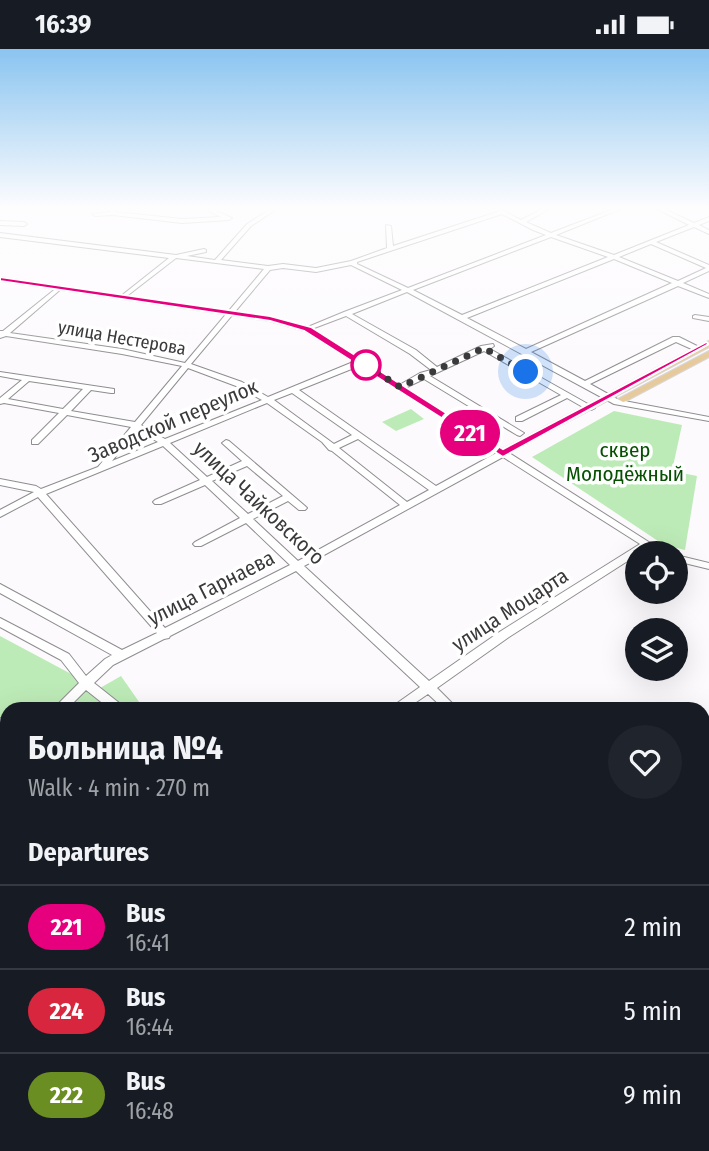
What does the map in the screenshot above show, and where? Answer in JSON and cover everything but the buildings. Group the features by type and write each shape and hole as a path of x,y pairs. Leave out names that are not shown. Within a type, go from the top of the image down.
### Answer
{"main road":[{"path":"0,279 228,313 307,329 503,453"},
{"name":"улица Гарнаева","path":"503,453 528,450 709,344"},
{"name":"улица Гарнаева","path":"503,453 591,408 614,400 709,354"}],"street":[{"path":"123,297 171,259"},
{"path":"193,259 268,268 283,266 316,270 362,259"},
{"path":"307,329 487,259"},
{"path":"461,318 608,259"},
{"path":"620,259 709,296"},
{"path":"690,259 709,268"},
{"path":"352,263 614,400 709,419"},
{"path":"98,471 268,268"},
{"path":"526,352 709,268"},
{"path":"1,335 60,288"},
{"path":"346,313 413,352 435,369"},
{"path":"695,317 709,319"},
{"name":"улица Нестерова","path":"1,335 188,365 238,384 268,400 407,506"},
{"path":"585,384 676,339 699,349"},
{"path":"400,387 503,340"},
{"path":"484,348 591,408"},
{"name":"Заводской переулок","path":"0,514 31,497 361,362"},
{"path":"0,374 111,391"},
{"path":"423,375 520,433"},
{"path":"1,401 28,378"},
{"path":"35,442 89,387"},
{"path":"293,390 436,490"},
{"path":"519,419 567,395"},
{"name":"улица Чайковского","path":"1,401 135,425 165,443 444,702"},
{"path":"459,425 486,413"},
{"path":"332,448 358,436"},
{"path":"226,443 302,508"},
{"path":"503,453 640,541"},
{"name":"улица Гарнаева","path":"66,702 85,683 121,655 165,635 503,453"},
{"path":"159,502 248,462"},
{"path":"0,482 36,489 165,635"},
{"path":"198,544 289,498"},
{"name":"улица Моцарта","path":"408,702 505,634 625,558"},
{"path":"688,561 709,566"},
{"path":"0,588 121,655"},
{"path":"0,622 65,657 85,683 110,702"}],"green space":[{"path":"411,409 424,419 396,431 382,422"},
{"name":"сквер Молодёжный","path":"614,411 682,425 672,471 697,476 686,541 658,541 532,457"},
{"path":"0,636 75,676 93,692 121,676 139,702 0,702"}],"bus line":[{"name":"221","path":"0,279 270,319 307,329 503,453 709,344"}],"route":[{"path":"366,365 361,362 400,387 484,348 526,372"}]}
